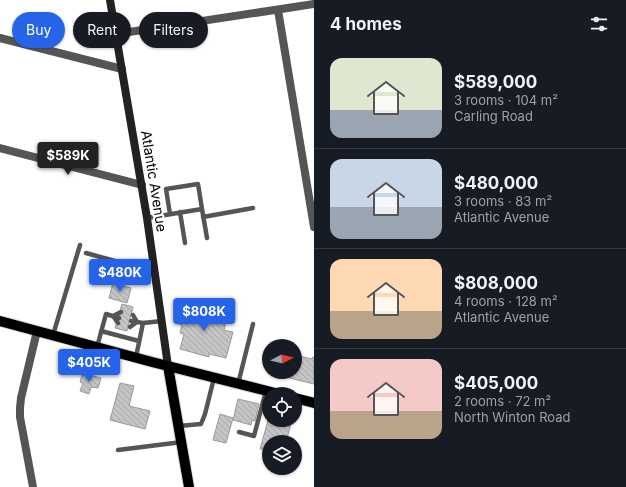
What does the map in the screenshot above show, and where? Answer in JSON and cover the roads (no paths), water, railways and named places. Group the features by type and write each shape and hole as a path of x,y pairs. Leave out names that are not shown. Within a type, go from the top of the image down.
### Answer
{"main road":[{"name":"Atlantic Avenue","path":"110,0 112,12"},
{"name":"Atlantic Avenue","path":"118,48 142,185 168,366"},
{"path":"0,321 97,348 262,390"},
{"path":"168,366 189,487"},
{"path":"302,400 314,403"}],"street":[{"path":"131,32 314,4"},
{"path":"278,10 314,227"},
{"path":"0,38 122,69"},
{"path":"0,148 142,185"},
{"path":"33,487 20,417 20,408 37,331"}],"lane":[{"path":"170,214 166,189 198,184 207,238"},
{"path":"203,217 253,208"},
{"path":"147,218 202,209"},
{"path":"180,212 185,243"},
{"path":"53,335 80,245"},
{"path":"86,254 155,272"},
{"path":"113,316 121,312"},
{"path":"97,348 106,314 119,318"},
{"path":"133,315 137,322"},
{"path":"113,316 118,324"},
{"path":"131,321 143,323 162,321"},
{"path":"130,327 137,322"},
{"path":"136,358 143,323"},
{"path":"238,384 253,324"},
{"path":"101,331 139,341"},
{"path":"179,426 201,424 214,378"},
{"path":"239,432 254,436 262,406"},
{"path":"118,450 182,442"}]}
